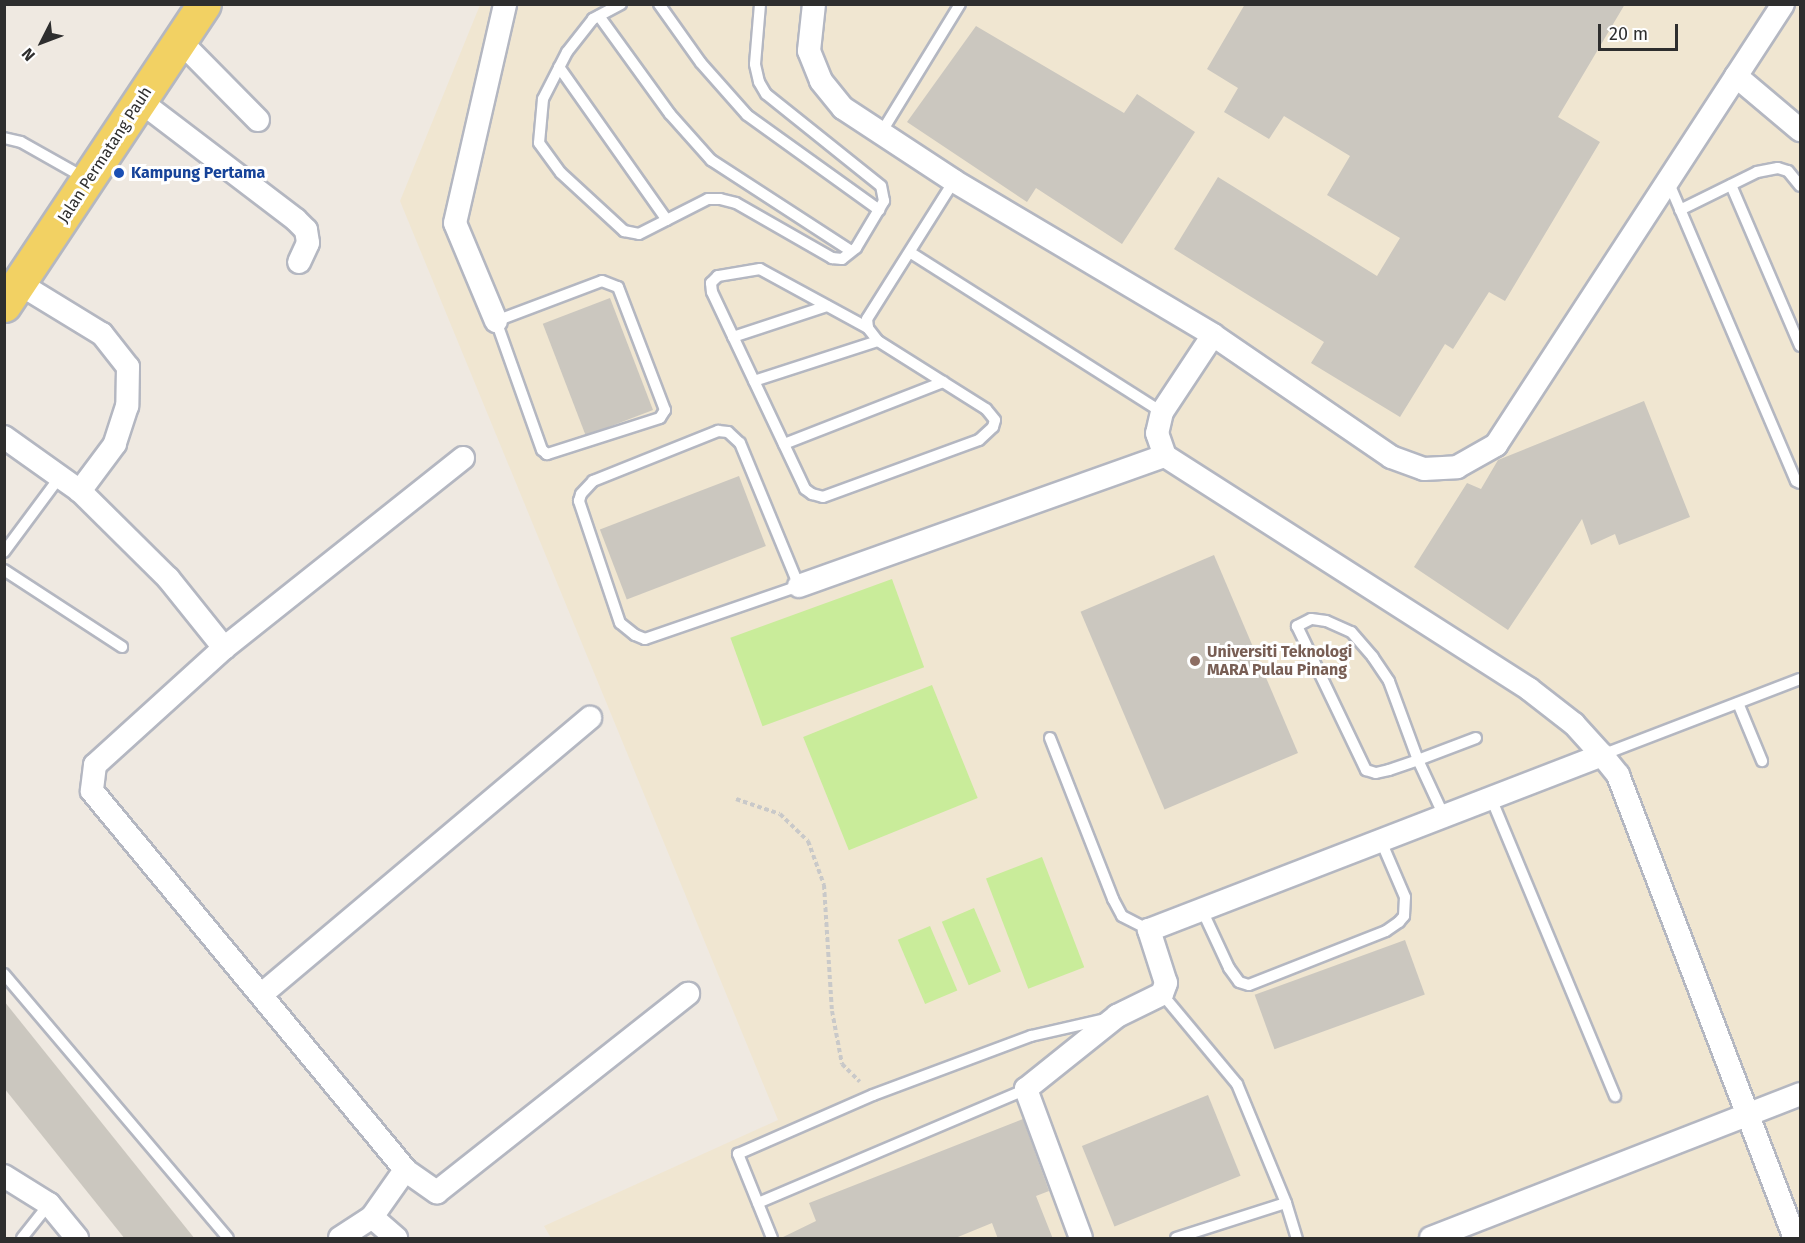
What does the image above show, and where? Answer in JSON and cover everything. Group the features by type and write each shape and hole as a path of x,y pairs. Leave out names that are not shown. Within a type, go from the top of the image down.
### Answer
{"main road":[{"name":"Jalan Permatang Pauh","path":"10,287 88,179 204,4"}],"street":[{"path":"496,321 455,223 505,4"},
{"path":"814,4 809,51 821,81 843,108 954,181 1213,335 1390,457 1424,469 1457,467 1496,445 1783,4"},
{"path":"180,41 258,120"},
{"path":"1736,76 1800,129"},
{"path":"140,101 306,230 308,243 299,262"},
{"path":"10,287 102,334 128,367 127,406 115,444 80,491"},
{"path":"1213,335 1162,412 1157,433 1165,456 1529,689 1574,724 1602,755 1618,776 1795,1239"},
{"path":"4,437 80,491 168,578 224,648"},
{"path":"799,586 1165,456"},
{"path":"463,458 224,648 95,765 92,791 262,994 405,1170 437,1192 688,994"},
{"path":"262,994 590,718"},
{"path":"1081,1239 1026,1089 1117,1016 1162,994 1166,984 1149,930 1602,755"},
{"path":"1431,1239 1800,1094"},
{"path":"340,1239 372,1217 405,1170"},
{"path":"4,1176 49,1204 77,1239"},
{"path":"372,1217 396,1239"}],"lane":[{"path":"621,4 599,15 559,67 543,99 539,143 561,173 624,231 639,234 708,199 720,199 736,202 832,258 842,259 851,251 884,201 881,186 766,94 759,82 755,64 760,4"},
{"path":"659,4 701,63 747,115 879,210"},
{"path":"881,133 960,4"},
{"path":"599,15 670,114 711,160 851,251"},
{"path":"559,67 667,220"},
{"path":"4,138 21,142 88,179"},
{"path":"1680,210 1757,172 1778,168 1788,171 1800,186"},
{"path":"868,328 867,319 911,253 954,181"},
{"path":"1668,181 1800,483"},
{"path":"1731,185 1800,346"},
{"path":"911,253 1162,412"},
{"path":"760,269 827,306 868,328 878,341 986,409 994,420 993,427 979,440 823,497 805,489 712,292 711,283 718,276 760,269"},
{"path":"602,281 613,282 663,414 547,454 542,450 496,321 602,281"},
{"path":"733,337 827,306"},
{"path":"754,381 878,341"},
{"path":"783,444 943,382"},
{"path":"718,431 728,432 740,443 799,586 645,639 635,635 620,624 579,501 581,494 593,481 718,431"},
{"path":"4,552 59,478"},
{"path":"4,570 122,647"},
{"path":"1444,816 1418,760 1389,681 1373,657 1351,632 1326,621 1300,622 1296,630 1366,770 1376,773 1418,760 1476,738"},
{"path":"1602,755 1800,679"},
{"path":"1738,703 1762,761"},
{"path":"1050,738 1113,899 1122,916 1149,930"},
{"path":"1491,798 1615,1096"},
{"path":"1202,910 1229,968 1239,982 1249,985 1386,931 1399,922 1404,916 1405,897 1381,841"},
{"path":"4,974 228,1239"},
{"path":"1162,994 1237,1084 1286,1203 1297,1239"},
{"path":"772,1239 738,1154 873,1095 1031,1036 1117,1016"},
{"path":"758,1203 1026,1089"},
{"path":"1176,1239 1286,1203"},
{"path":"22,1239 49,1204"}],"path":[{"path":"736,799 780,814 808,841 824,885 832,1011 842,1064 873,1095"}],"shaded area":[{"name":"Universiti Teknologi MARA Pulau Pinang","path":"480,5 1800,5 1800,1238 551,1238 544,1226 778,1120 400,201"}],"green space":[{"path":"892,579 924,667 763,726 730,638"},
{"path":"932,685 978,798 849,850 803,737"},
{"path":"1042,857 1084,967 1028,989 986,879"},
{"path":"974,908 1001,972 969,985 942,922"},
{"path":"930,926 957,990 925,1004 898,940"}],"building":[{"path":"1245,4 1625,4 1558,117 1600,142 1505,301 1489,292 1453,349 1445,344 1400,417 1311,363 1324,342 1174,249 1218,177 1377,276 1400,238 1327,195 1350,156 1284,116 1269,139 1224,112 1238,88 1207,69"},
{"path":"976,26 1124,113 1137,94 1195,132 1122,244 1036,188 1027,202 907,122"},
{"path":"610,298 653,410 586,436 543,324"},
{"path":"1644,401 1690,517 1619,545 1615,534 1591,545 1582,519 1508,630 1414,567 1467,483 1481,489 1498,460"},
{"path":"739,476 766,546 627,599 600,529"},
{"path":"1214,555 1298,753 1165,810 1081,612"},
{"path":"1405,940 1425,995 1274,1049 1255,995"},
{"path":"4,1001 195,1239 125,1239 4,1088"},
{"path":"1208,1095 1241,1176 1114,1227 1082,1146"},
{"path":"1023,1119 1049,1191 1036,1196 1053,1239 998,1239 992,1223 953,1239 779,1239 816,1221 809,1203"}],"place":[{"name":"Kampung Pertama","path":"119,173"},
{"name":"Universiti Teknologi MARA Pulau Pinang","path":"1195,661"}]}
